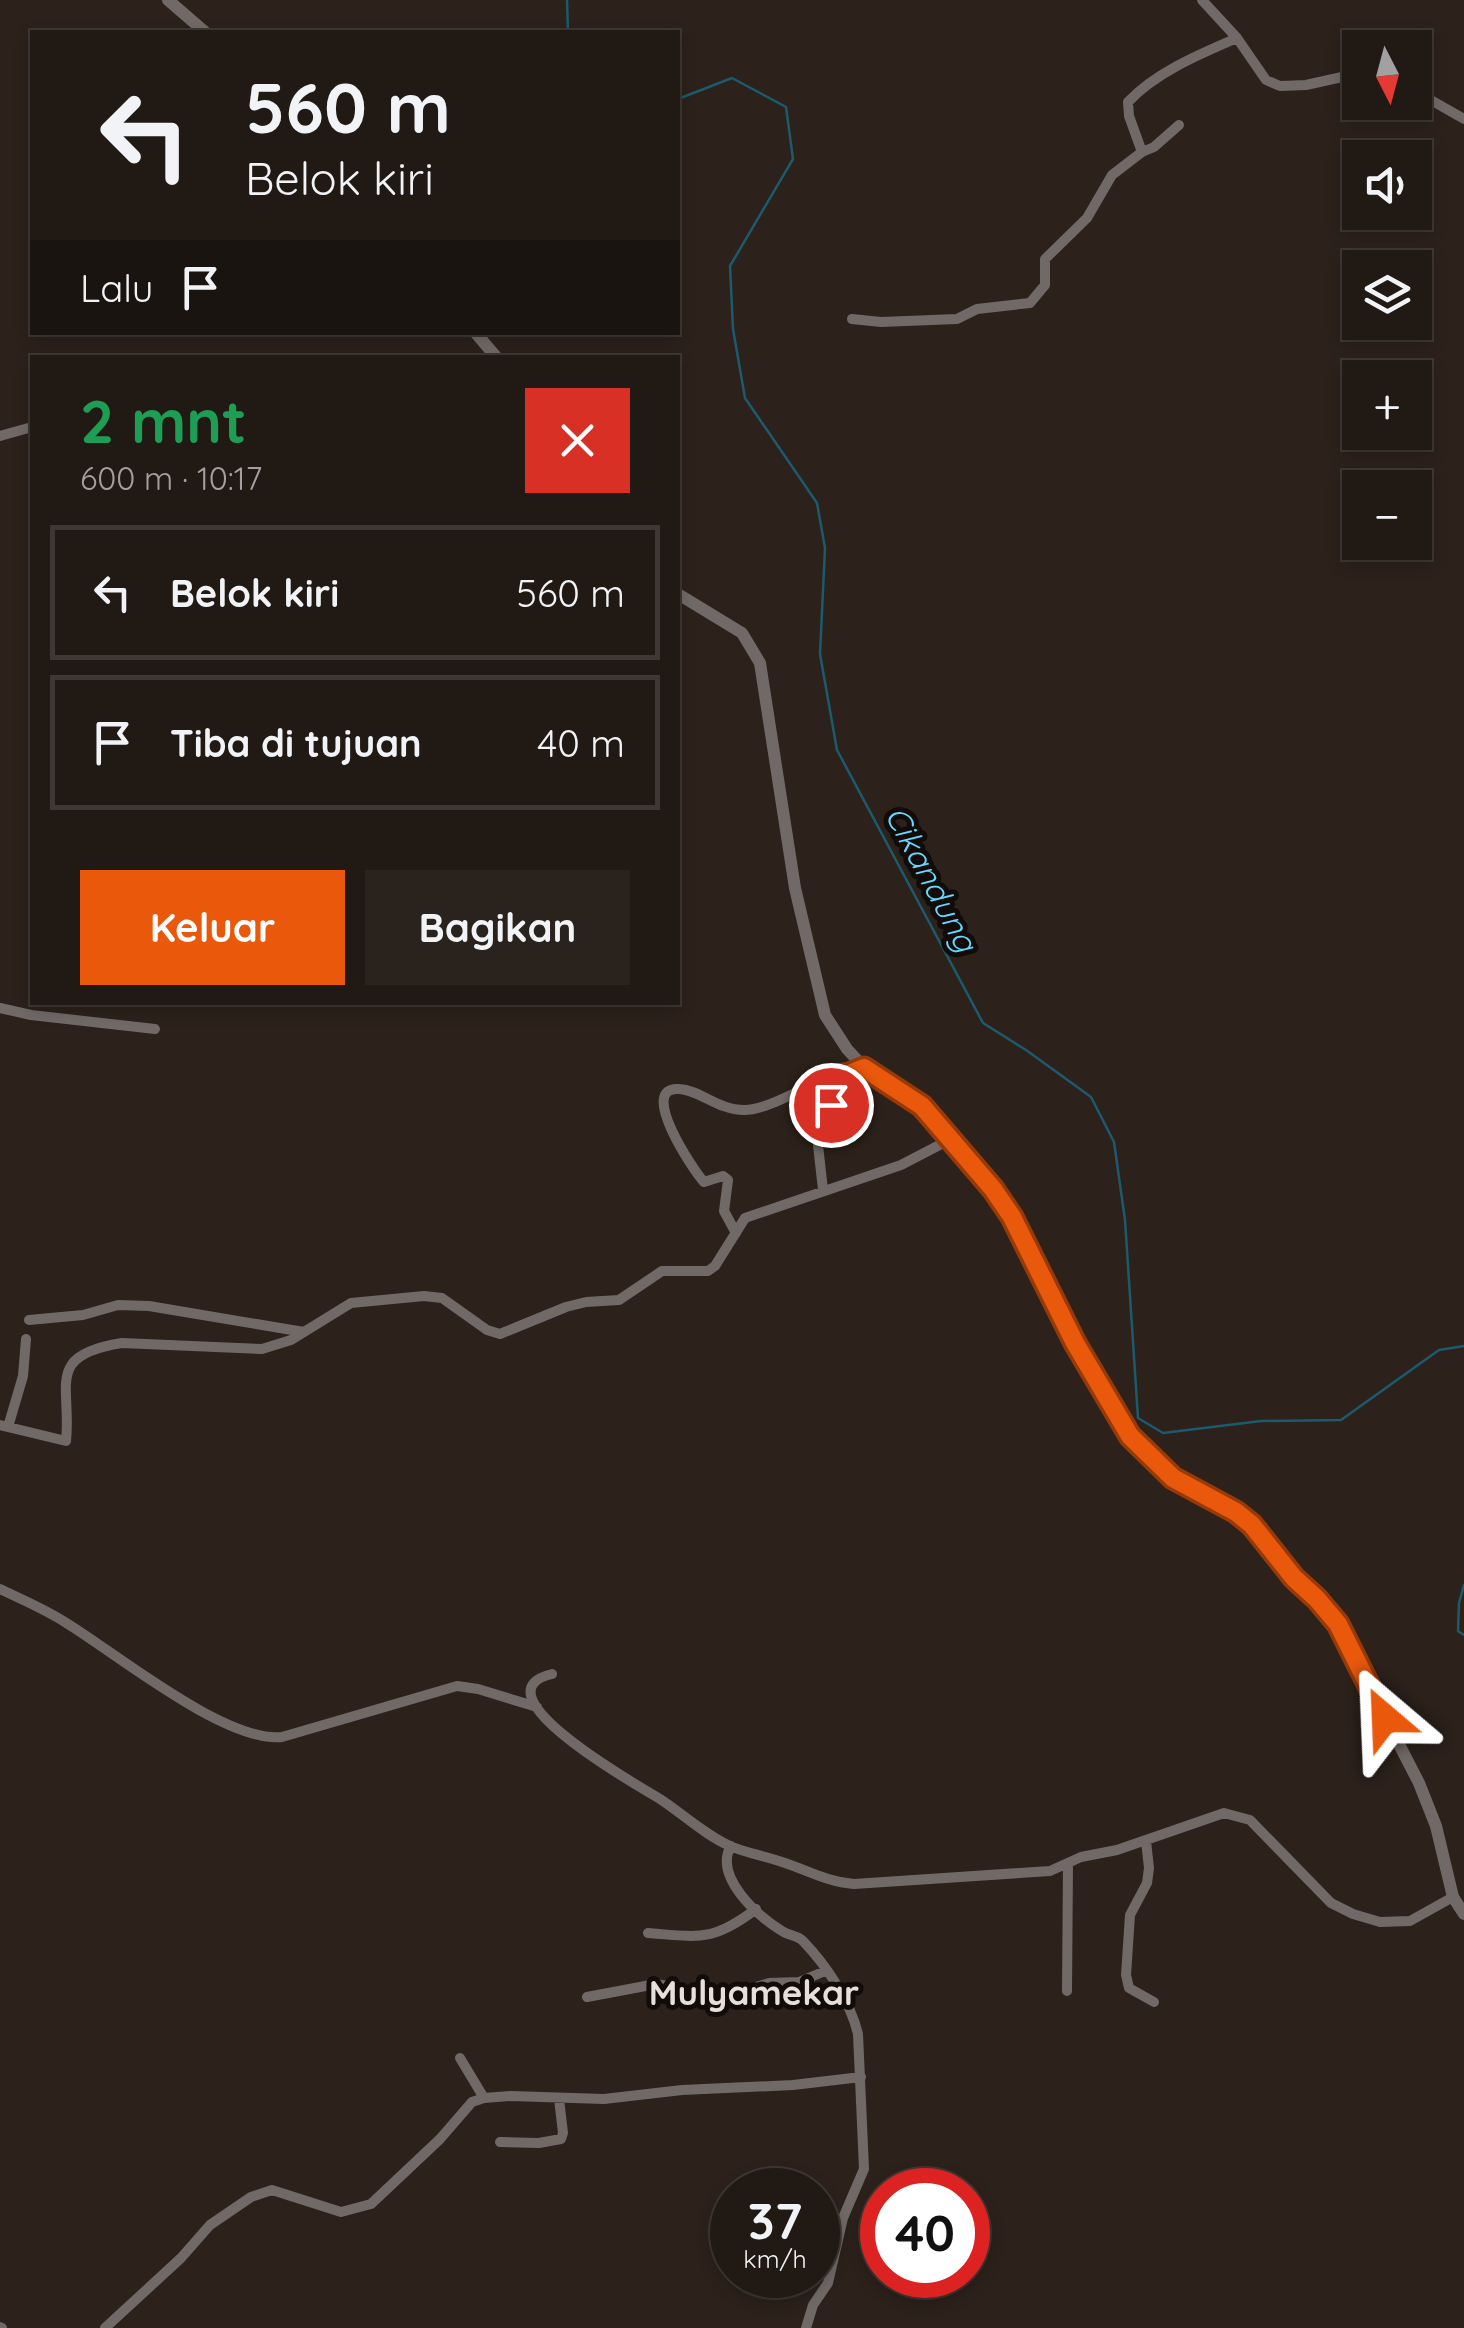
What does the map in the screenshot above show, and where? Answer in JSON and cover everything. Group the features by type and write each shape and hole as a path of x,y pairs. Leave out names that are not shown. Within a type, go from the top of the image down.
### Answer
{"street":[{"path":"168,0 203,30"},
{"path":"1202,0 1237,38 1266,80 1280,86 1306,85 1342,76"},
{"path":"1142,152 1128,102 1200,54 1237,38"},
{"path":"1432,101 1464,119"},
{"path":"852,319 956,319 977,309 1030,304 1045,285 1044,260 1087,218 1112,175 1179,125"},
{"path":"477,335 494,355"},
{"path":"0,436 30,428"},
{"path":"680,595 742,633 757,654 796,888 818,992 829,1023 864,1068 922,1106 1012,1217 1075,1343 1139,1448 1173,1478 1244,1517 1338,1624 1431,1813 1453,1896 1464,1914"},
{"path":"0,1008 30,1015 155,1028"},
{"path":"736,1233 724,1211 728,1180 723,1176 704,1182 696,1174 670,1128 662,1100 664,1094 673,1088 684,1089 720,1106 747,1110 864,1068"},
{"path":"823,1190 817,1154 818,1145 830,1135 831,1077"},
{"path":"26,1340 23,1376 4,1426 66,1441 64,1390 68,1372 76,1358 96,1348 122,1343 262,1348 306,1332 351,1303 424,1296 442,1298 487,1330 500,1334 586,1302 619,1300 662,1272 708,1271 746,1218 901,1164 951,1140"},
{"path":"29,1320 83,1316 118,1305 149,1306 306,1332"},
{"path":"0,1589 66,1622 149,1679 238,1731 260,1737 282,1737 457,1686 537,1707"},
{"path":"552,1674 534,1684 537,1707 547,1723 731,1846 793,1866 827,1882 854,1884 1037,1873 1224,1813 1250,1820 1331,1903 1353,1914 1380,1922 1410,1921 1453,1896"},
{"path":"1146,1841 1150,1868 1147,1883 1130,1915 1126,1974 1129,1988 1154,2002"},
{"path":"731,1846 725,1859 728,1875 739,1894 782,1932 800,1938 854,2015 861,2076 864,2169 843,2218 828,2283 808,2314 806,2328"},
{"path":"1067,1991 1068,1863"},
{"path":"648,1933 702,1938 717,1934 756,1909"},
{"path":"587,1997 656,1984 679,1988 698,2002 710,2002 769,1983 798,1982 825,1971"},
{"path":"460,2058 484,2098"},
{"path":"105,2328 182,2258 210,2225 251,2196 272,2190 342,2212 371,2204 440,2139 472,2102 484,2098 559,2100 793,2085 861,2076"},
{"path":"500,2142 539,2144 561,2138 559,2100"}],"waterway":[{"name":"Cikandung","path":"567,0 568,30"},
{"name":"Cikandung","path":"680,98 732,78 786,107 793,159 730,266 733,329 745,398 817,503 825,548 820,654 837,750 983,1023 1091,1097 1114,1142 1125,1220 1138,1418 1163,1433 1261,1421 1341,1420 1439,1350 1464,1346"},
{"name":"Cikandung","path":"1464,1585 1458,1631 1464,1635"}],"district":[{"name":"Mulyamekar","path":"754,1993"}],"route":[{"path":"831,1105 831,1077 864,1068 922,1106 1012,1217 1075,1343 1139,1448 1173,1478 1252,1525 1294,1578 1338,1624 1385,1718"}]}
